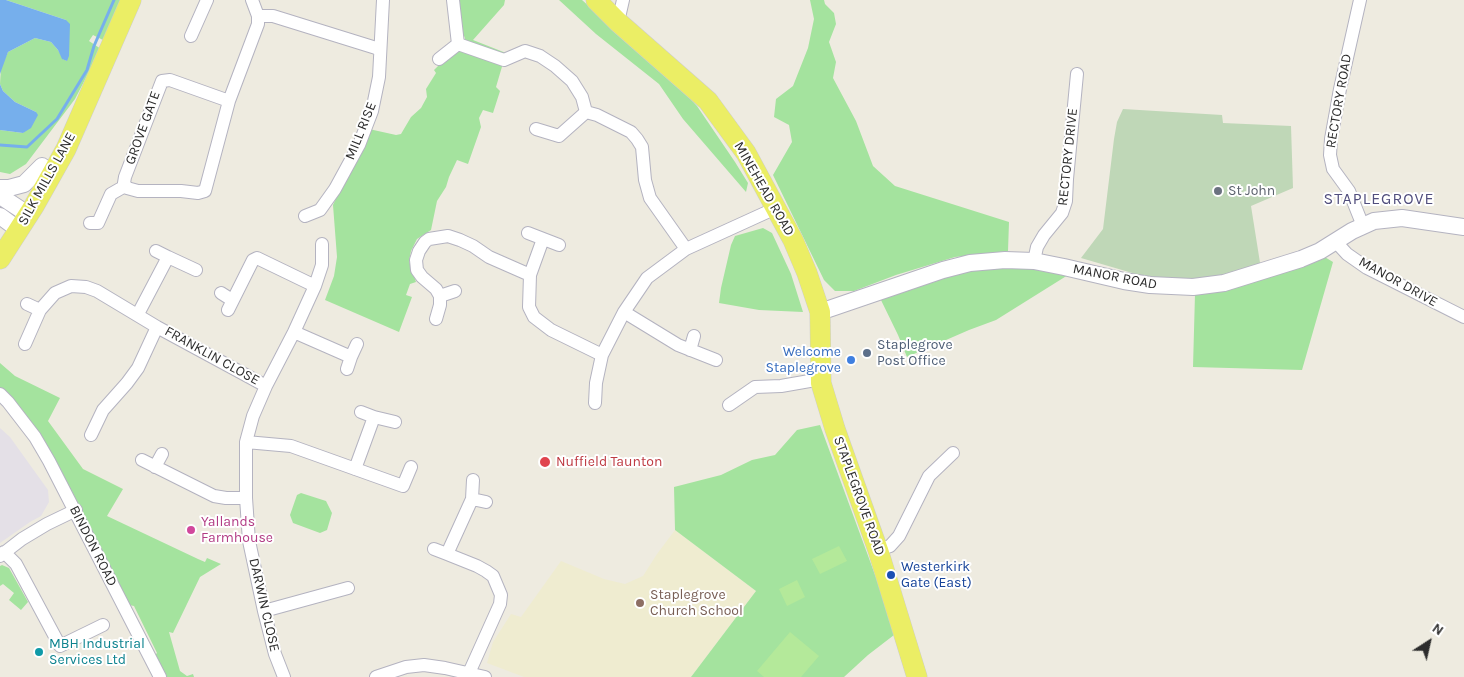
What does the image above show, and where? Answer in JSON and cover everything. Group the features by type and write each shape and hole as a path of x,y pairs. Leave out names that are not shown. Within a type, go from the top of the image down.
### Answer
{"main road":[{"name":"SILK MILLS LANE","path":"12,221 66,149 131,0"},
{"name":"MINEHEAD ROAD","path":"596,0 708,102 746,154 793,240 807,273 820,312"},
{"name":"SILK MILLS LANE","path":"0,259 12,221 42,166 58,138 89,97"},
{"name":"STAPLEGROVE ROAD","path":"820,312 821,379 835,429 878,550 917,677"}],"street":[{"path":"191,36 207,0"},
{"path":"90,223 98,223 111,194 125,186 130,190 138,191 198,193 205,191 229,101 258,24 258,16 252,0"},
{"name":"MILL RISE","path":"305,216 320,210 335,189 358,146 372,111 379,77 383,0"},
{"path":"452,0 458,44"},
{"path":"618,22 623,0"},
{"name":"RECTORY ROAD","path":"1360,0 1340,89 1330,155 1333,169 1349,191 1363,226"},
{"path":"258,16 276,17 376,48 380,51"},
{"path":"439,59 458,44"},
{"path":"458,44 504,60 525,51 540,56 572,81 582,97 586,112"},
{"name":"RECTORY DRIVE","path":"1034,261 1038,247 1062,213 1066,201 1077,74"},
{"name":"GROVE GATE","path":"125,186 125,177 162,81 170,80 229,101"},
{"path":"536,130 562,141 586,112"},
{"path":"586,112 597,115 630,132 637,139 642,146 645,180 650,198 686,249"},
{"path":"0,188 24,184 42,166"},
{"path":"0,196 12,221"},
{"path":"595,403 596,383 602,355 624,312 647,278 686,249 776,208"},
{"name":"MANOR ROAD","path":"820,312 907,282 961,266 1006,260 1034,261 1064,266 1124,282 1172,287 1193,287 1224,283 1301,260 1374,221 1402,218 1464,227"},
{"path":"528,233 559,245"},
{"path":"436,319 440,305 440,296 436,289 417,270 416,260 425,242 439,236 448,236 473,246 489,257 530,275"},
{"path":"543,239 530,275 529,307 534,317 551,330 602,355"},
{"name":"MANOR DRIVE","path":"1336,242 1347,254 1367,268 1464,317"},
{"name":"DARWIN CLOSE","path":"284,677 275,654 249,541 246,498 246,442 253,416 266,386 315,286 322,265 322,244"},
{"path":"156,251 196,270"},
{"path":"138,314 168,257"},
{"path":"221,293 230,305 253,260 257,258 315,286"},
{"name":"FRANKLIN CLOSE","path":"25,344 40,310 54,294 71,286 78,286 97,291 157,327 266,386"},
{"path":"440,296 455,291"},
{"path":"27,304 40,310"},
{"path":"624,312 690,350 716,360"},
{"name":"FRANKLIN CLOSE","path":"91,435 98,407 127,383 138,368 157,327"},
{"path":"294,332 349,363 357,344"},
{"path":"690,350 694,336"},
{"path":"729,405 754,387 781,386 821,379"},
{"name":"BINDON ROAD","path":"0,394 35,437 49,461 76,510 160,677"},
{"name":"BINDON ROAD","path":"0,408 21,419"},
{"path":"361,412 396,422"},
{"path":"355,469 374,417"},
{"path":"246,442 291,446 403,486 411,467"},
{"path":"878,550 890,546 899,536 929,476 953,453"},
{"path":"155,467 162,454"},
{"path":"142,460 214,496 246,498"},
{"path":"447,554 472,498 472,480"},
{"path":"472,498 486,502"},
{"path":"76,510 47,524 2,554 16,564 60,646 103,625"},
{"path":"434,549 486,571 492,576 501,595 500,604 469,673"},
{"path":"264,611 348,588"},
{"path":"376,677 406,668 424,666 485,677"}],"shaded area":[{"path":"0,428 10,437 48,490 49,502 41,516 0,543"},
{"name":"Staplegrove Church School","path":"675,530 756,591 691,677 524,677 487,663 493,642 511,614 521,617 561,561 604,579 625,584 643,576"}],"green space":[{"path":"6,0 122,0 103,40 93,35 89,41 101,49 75,99 26,164 10,174 0,172 0,130 23,133 36,112 15,102 3,91 0,84 1,67 8,52 35,38 51,42 63,59 67,61 66,20"},
{"path":"459,0 505,0 504,5 473,40 506,53 496,87 500,91 493,113 483,110 479,118 481,127 468,164 457,160 446,187 437,201 431,230 417,239 411,251 409,261 416,282 410,284 406,295 412,297 399,332 325,300 334,276 337,257 333,205 369,129 396,135 401,134 411,117 421,108 427,97 426,89 436,73 434,70 448,56 462,49 465,38"},
{"path":"559,0 582,0 676,83 697,106 735,162 748,183 746,192 683,119 659,84 596,34"},
{"path":"810,0 824,0 825,4 834,13 836,24 829,42 836,62 833,78 856,121 873,166 895,186 1009,222 1008,251 955,257 896,275 854,291 835,291 824,280 773,175 792,142 789,125 774,117 776,99 793,86 808,48 814,19"},
{"path":"1123,109 1222,115 1223,123 1291,126 1293,188 1251,206 1261,269 1208,279 1146,277 1081,258 1103,229 1114,139 1117,122"},
{"path":"763,228 772,233 791,274 803,312 759,310 719,303 731,245 735,236"},
{"path":"1323,256 1333,262 1302,370 1193,367 1195,294 1218,292"},
{"path":"1026,265 1068,275 996,320 907,357 880,298 966,268"},
{"path":"0,363 15,376 60,398 48,421 83,469 123,489 107,516 205,562 207,558 221,564 200,577 173,633 169,632 180,671 187,676 193,674 194,677 165,677 154,656 157,653 134,606 129,605 59,468 0,390"},
{"path":"820,425 881,591 894,635 844,677 691,677 756,591 675,530 674,487 721,475 752,460 775,455 797,430"},
{"path":"301,493 326,501 332,513 327,530 320,533 293,523 290,515 297,495"},
{"path":"839,546 847,561 820,574 812,559"},
{"path":"0,566 9,568 28,602 21,610 9,600 14,593 3,584 0,586"},
{"path":"797,580 805,597 787,606 779,589"},
{"path":"790,632 819,656 801,677 764,677 757,671"}],"water":[{"path":"0,0 6,0 66,20 70,24 69,56 67,61 62,59 58,50 51,42 35,38 8,52 0,74"},
{"path":"0,84 3,91 15,102 36,112 38,115 31,128 23,133 0,130"}],"waterway":[{"path":"0,145 27,147 57,119 87,70 94,46 114,0"}],"place":[{"name":"St John","path":"1218,191"},
{"name":"Staplegrove Post Office","path":"867,353"},
{"name":"Welcome Staplegrove","path":"851,360"},
{"name":"Nuffield Taunton","path":"545,462"},
{"name":"Yallands Farmhouse","path":"191,530"},
{"name":"Westerkirk Gate (East)","path":"891,575"},
{"name":"Staplegrove Church School","path":"640,603"},
{"name":"MBH Industrial Services Ltd","path":"39,652"}],"district":[{"name":"STAPLEGROVE","path":"1379,199"}]}
